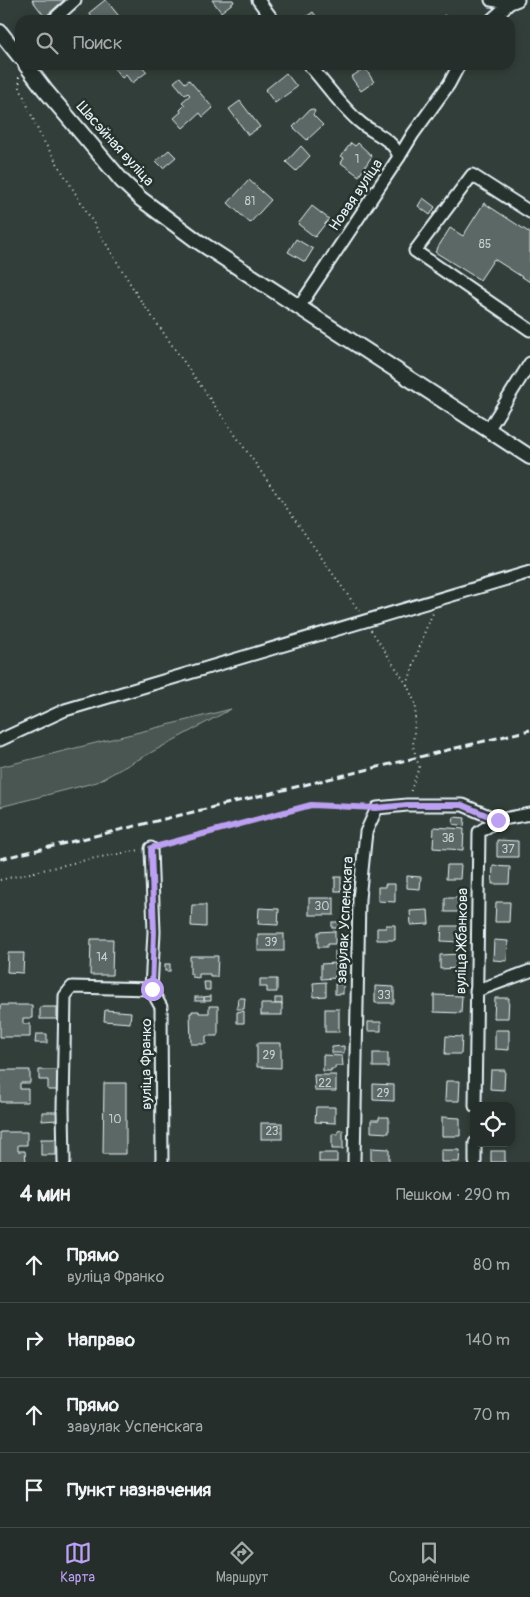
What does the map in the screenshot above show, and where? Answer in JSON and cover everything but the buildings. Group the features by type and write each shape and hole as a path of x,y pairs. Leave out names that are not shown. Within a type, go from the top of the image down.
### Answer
{"main road":[{"path":"0,32 15,49"},
{"name":"Шасэйная вуліца","path":"30,70 122,181 141,199 196,240 530,457"}],"street":[{"path":"58,15 75,0"},
{"path":"258,0 269,15"},
{"path":"492,0 514,2"},
{"path":"497,15 514,2"},
{"name":"Новая вуліца","path":"299,307 399,157 398,152 388,142 352,115 313,70"},
{"path":"399,157 449,84 456,70"},
{"path":"530,212 472,175 415,251 530,330"},
{"path":"488,430 530,362"},
{"path":"0,740 65,710 530,572"},
{"path":"376,808 407,805 462,805 498,820"},
{"name":"завулак Успенскага","path":"354,1162 359,899 366,832 376,808"},
{"name":"вуліца Жбанкова","path":"475,1102 479,832 498,820 530,814"},
{"name":"вуліца Франко","path":"151,848 154,932 152,989 161,1007 162,1162"},
{"path":"476,991 530,971"},
{"path":"64,1162 65,996 72,987 152,989"},
{"path":"474,1162 475,1147"}],"path":[{"path":"19,70 20,88 40,135 139,298 366,621 407,685 416,704 414,746 419,767 407,805"},
{"path":"407,685 425,631 439,599"},
{"path":"0,880 90,859 151,848 311,805 376,808"}],"shaded area":[{"path":"231,709 97,782 0,807 0,767"}],"railway":[{"path":"0,859 530,730"}],"route":[{"path":"152,989 154,932 151,848 311,805 376,808 407,805 462,805 498,820"}]}
